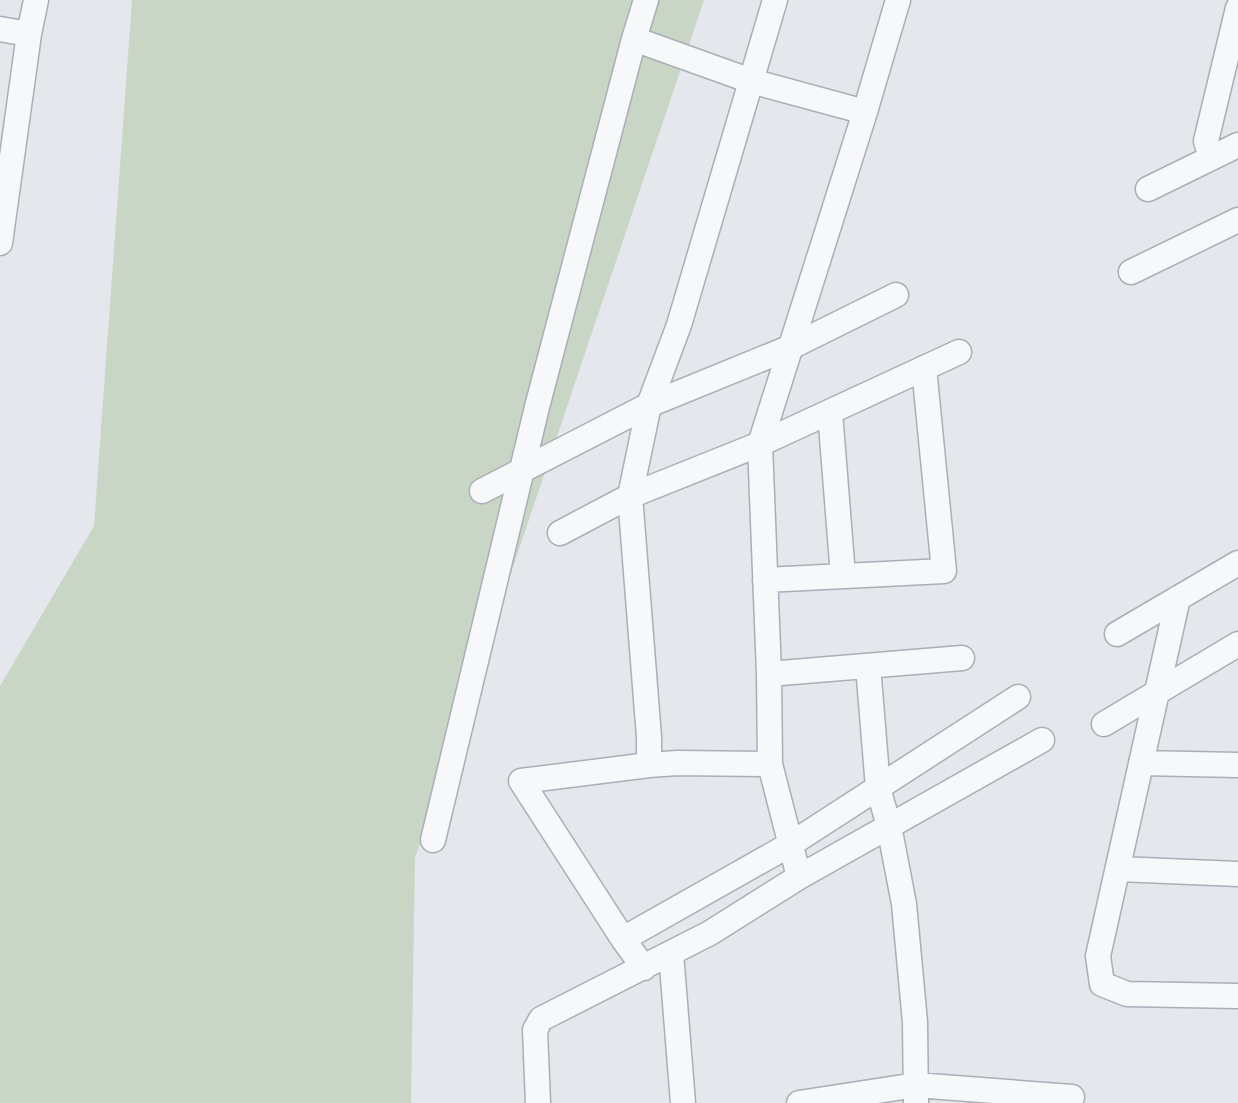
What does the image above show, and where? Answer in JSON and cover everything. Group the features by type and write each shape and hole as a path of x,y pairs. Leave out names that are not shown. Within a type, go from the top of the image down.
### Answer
{"street":[{"path":"0,243 29,34 36,0"},
{"path":"433,840 537,407 646,0"},
{"path":"649,765 649,737 630,496 649,405 679,325 775,0"},
{"path":"799,877 770,764 769,674 760,444 898,0"},
{"path":"1211,158 1206,141 1238,8"},
{"path":"0,29 29,34"},
{"path":"634,39 751,81 865,112"},
{"path":"1148,189 1238,145"},
{"path":"1131,272 1238,220"},
{"path":"482,491 649,405 791,347 896,295"},
{"path":"560,533 630,496 760,444 959,352"},
{"path":"765,580 944,571 924,368"},
{"path":"830,412 843,576"},
{"path":"1117,634 1238,563"},
{"path":"1178,598 1098,956 1102,984 1127,994 1238,996"},
{"path":"1104,724 1238,644"},
{"path":"769,674 962,658"},
{"path":"868,666 878,788 889,826 904,904 915,1022 916,1094"},
{"path":"623,939 791,844 1018,697"},
{"path":"538,1103 535,1030 541,1019 710,933 799,877 1042,740"},
{"path":"644,968 521,781 677,763 770,764"},
{"path":"1141,763 1238,765"},
{"path":"1118,869 1238,874"},
{"path":"671,953 683,1103"},
{"path":"799,1103 916,1094 1072,1097"}],"green space":[{"path":"132,0 704,0 415,858 411,1103 0,1103 0,686 94,526"}]}
